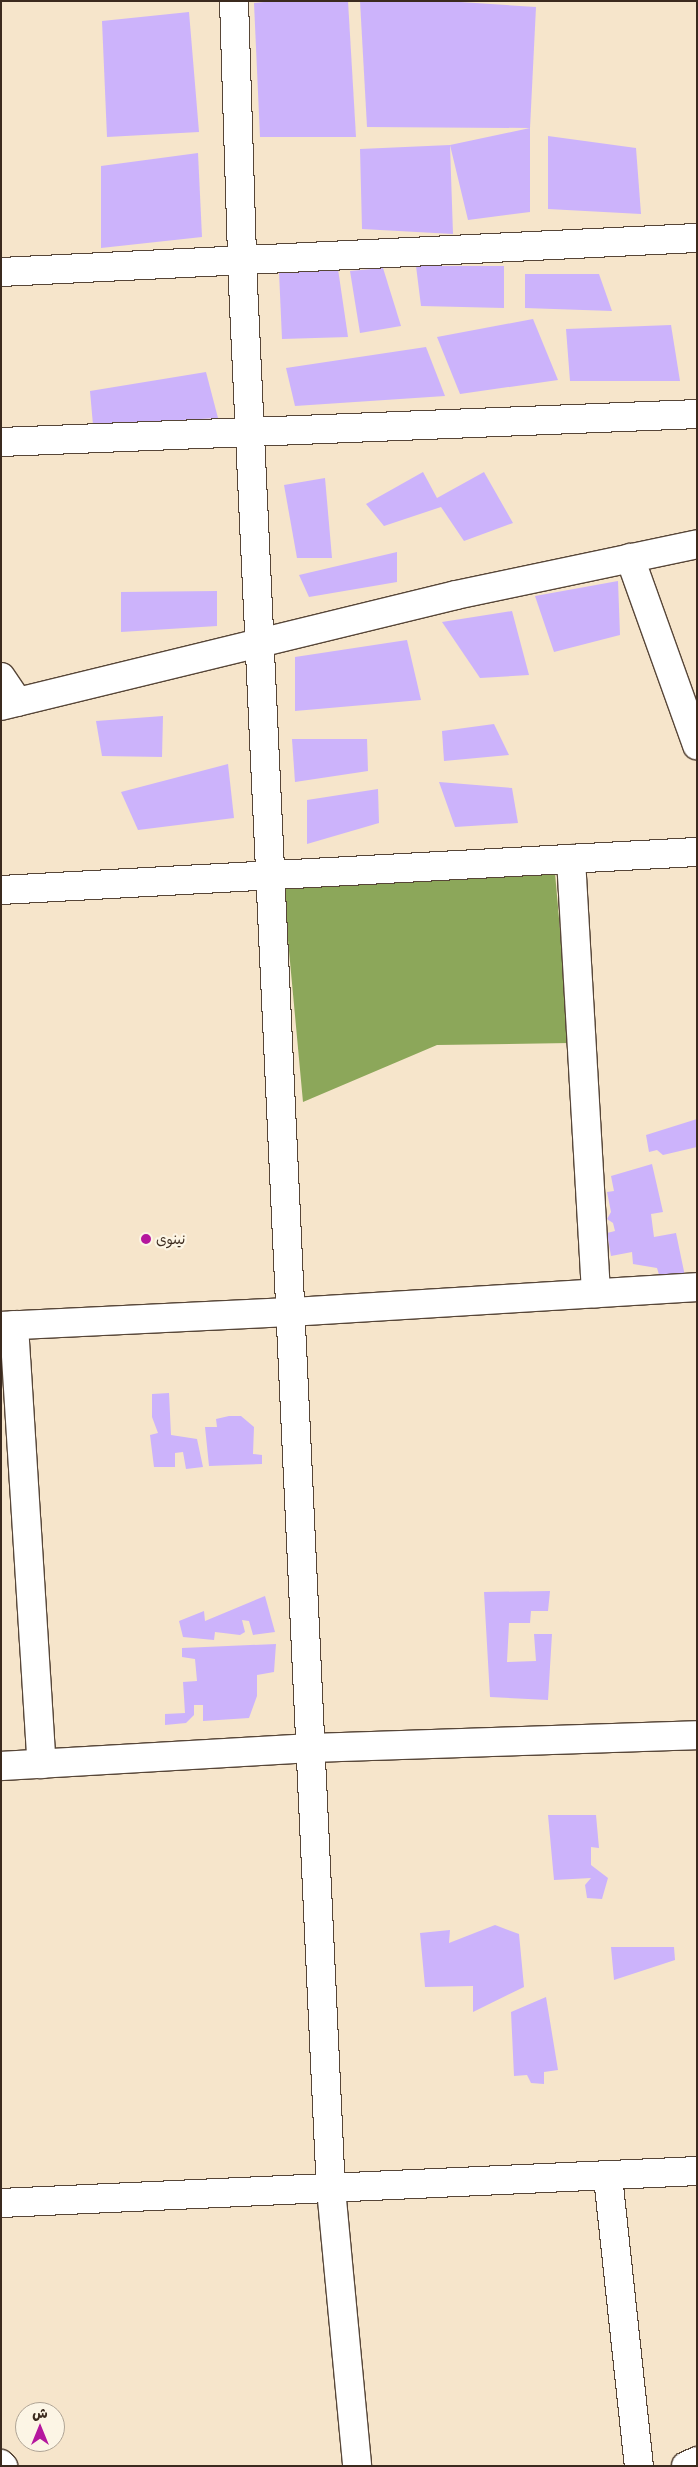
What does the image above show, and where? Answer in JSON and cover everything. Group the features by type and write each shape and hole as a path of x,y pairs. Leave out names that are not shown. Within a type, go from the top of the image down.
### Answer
{"street":[{"path":"234,1 242,262 330,2189 357,2466"},
{"path":"1,272 242,262 697,238"},
{"path":"1,442 697,414"},
{"path":"1,676 9,704 456,595 697,544"},
{"path":"630,558 697,745"},
{"path":"1,890 697,852"},
{"path":"571,859 596,1293"},
{"path":"42,1764 8,1325 291,1312 697,1287"},
{"path":"1,1766 310,1748 697,1735"},
{"path":"1,2204 697,2172"},
{"path":"608,2176 639,2466"},
{"path":"686,2466 697,2460"}],"green space":[{"path":"555,873 570,1043 437,1045 303,1102 283,886"}],"building":[{"path":"274,1 348,1 356,137 260,137 254,3"},
{"path":"360,1 445,1 536,7 530,128 367,127"},
{"path":"189,12 199,132 107,137 102,21"},
{"path":"530,128 530,212 468,220 450,145"},
{"path":"548,136 636,148 641,214 548,209"},
{"path":"450,145 453,234 362,229 360,149"},
{"path":"198,153 202,237 101,248 101,166"},
{"path":"416,266 504,266 504,308 421,306"},
{"path":"383,268 401,326 360,333 350,271"},
{"path":"338,269 348,337 282,339 279,272"},
{"path":"525,274 599,274 612,311 525,308"},
{"path":"533,319 558,380 460,394 437,337"},
{"path":"671,325 680,381 570,381 566,329"},
{"path":"426,347 445,396 295,406 286,368"},
{"path":"206,372 218,418 93,425 90,391"},
{"path":"423,472 437,498 484,472 513,523 464,541 441,507 384,526 366,504"},
{"path":"325,478 332,558 297,558 284,485"},
{"path":"397,552 397,582 309,597 299,575"},
{"path":"618,581 620,635 554,652 535,596"},
{"path":"217,591 217,626 121,632 121,592"},
{"path":"512,611 529,675 480,678 442,622"},
{"path":"407,640 421,700 295,711 295,657"},
{"path":"163,716 162,757 102,756 96,721"},
{"path":"494,724 509,755 444,761 442,731"},
{"path":"292,739 367,739 368,771 295,782"},
{"path":"228,764 234,818 138,830 121,792"},
{"path":"439,782 512,788 518,823 455,827"},
{"path":"378,789 379,823 307,844 307,800"},
{"path":"697,1119 697,1147 663,1155 657,1150 649,1152 646,1135"},
{"path":"652,1164 663,1212 651,1214 654,1237 676,1233 686,1281 660,1278 657,1268 633,1264 632,1252 611,1256 607,1233 615,1231 613,1223 607,1219 611,1212 607,1192 614,1191 611,1176"},
{"path":"169,1393 171,1435 197,1439 203,1467 186,1469 183,1452 175,1453 175,1467 154,1467 150,1435 158,1433 152,1417 152,1394"},
{"path":"241,1416 254,1427 253,1454 262,1455 262,1464 209,1466 205,1427 217,1427 216,1419"},
{"path":"550,1591 548,1611 531,1611 530,1623 509,1623 507,1662 536,1661 534,1634 552,1634 548,1700 490,1697 484,1592"},
{"path":"265,1596 275,1632 253,1635 249,1621 242,1620 245,1632 240,1635 215,1632 214,1640 183,1637 179,1621 204,1611 205,1621"},
{"path":"276,1644 274,1672 257,1675 257,1696 249,1718 203,1721 203,1705 194,1705 194,1715 186,1723 165,1725 165,1714 185,1713 183,1682 197,1681 195,1659 182,1657 182,1648"},
{"path":"548,1815 596,1815 599,1848 591,1847 591,1865 608,1878 602,1899 587,1898 585,1885 591,1878 554,1880"},
{"path":"495,1925 519,1934 524,1987 473,2012 473,1986 425,1987 420,1933 450,1930 449,1943"},
{"path":"611,1947 674,1947 675,1960 614,1980"},
{"path":"546,1997 558,2070 544,2072 544,2084 531,2083 527,2075 514,2076 511,2012"}],"place":[{"name":"نينوى","path":"146,1239"}]}
